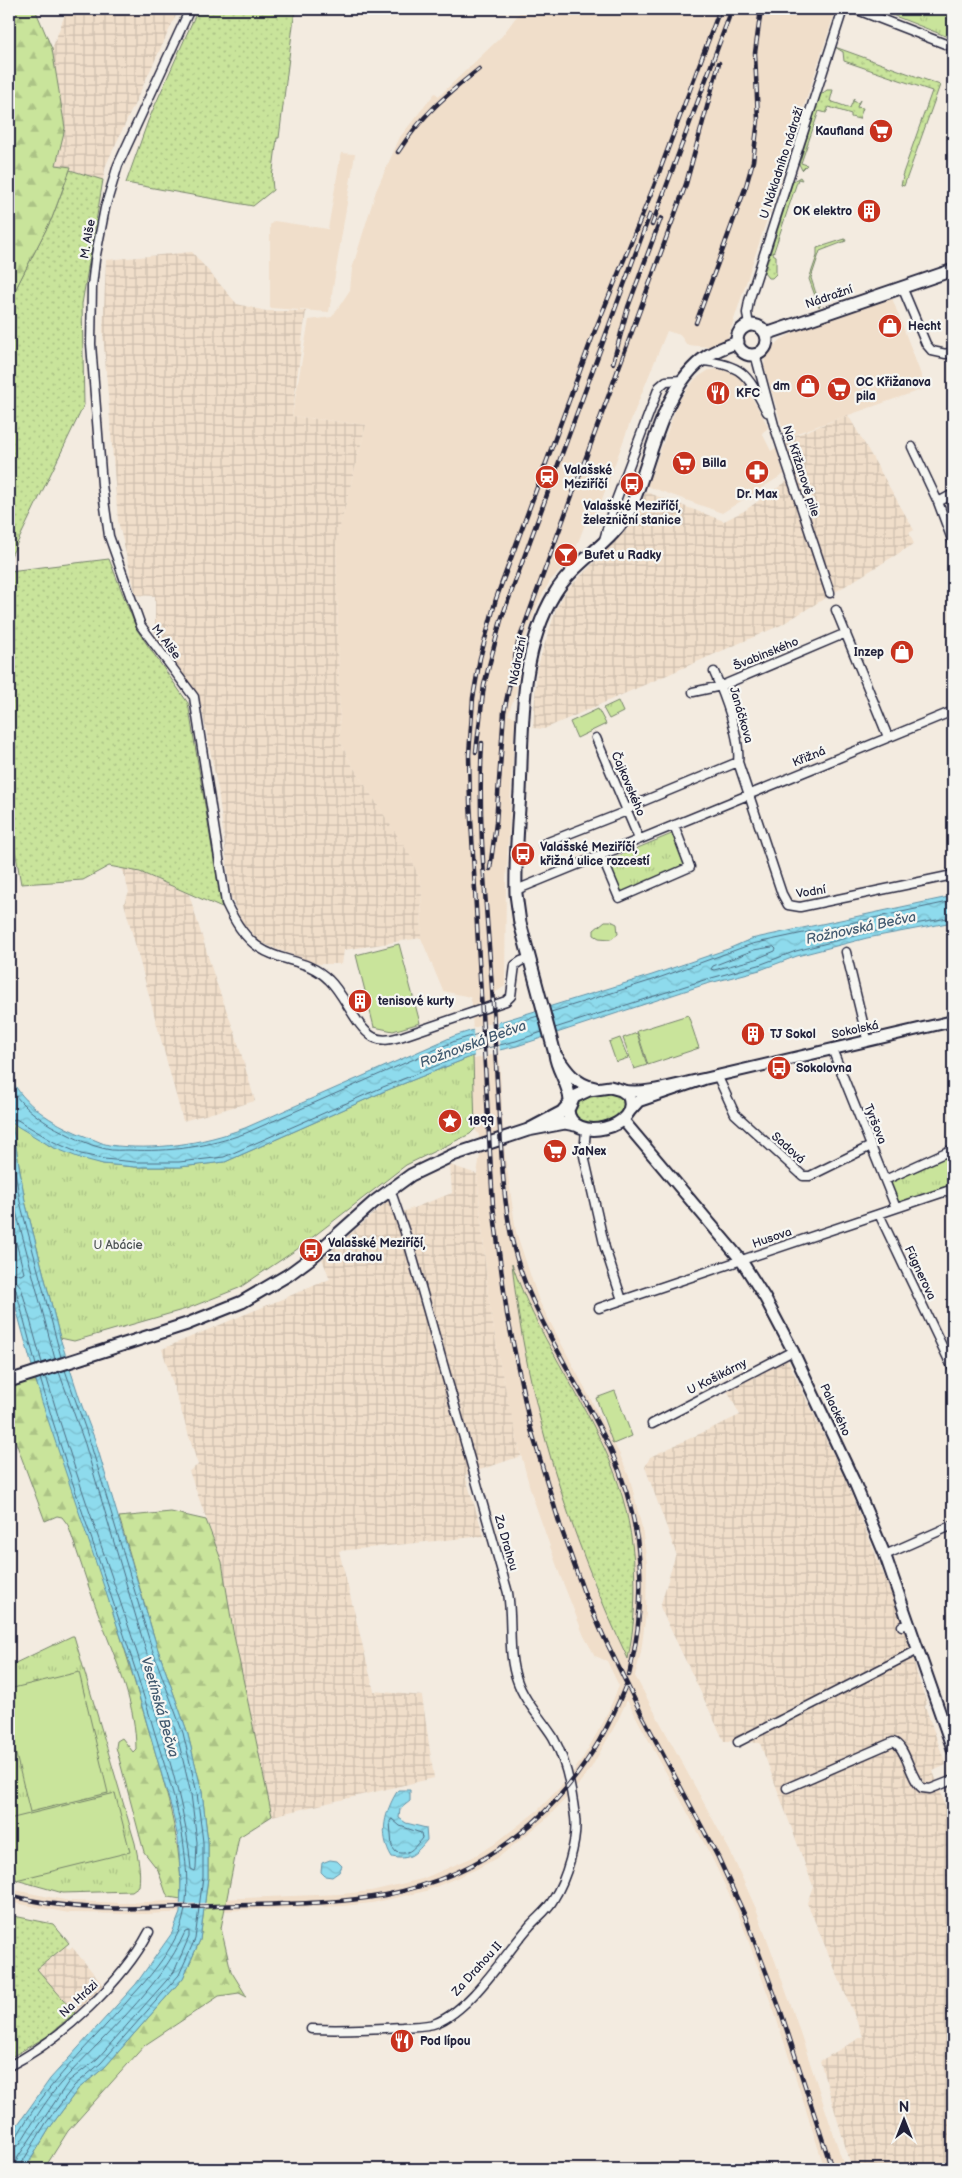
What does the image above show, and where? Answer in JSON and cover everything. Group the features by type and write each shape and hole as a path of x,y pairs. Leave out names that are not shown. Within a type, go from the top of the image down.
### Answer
{"main road":[{"name":"Nádražní","path":"766,334 953,270"},
{"path":"749,326 759,327 766,334 767,343 765,348 755,354 744,352 738,342 739,333 749,326"},
{"name":"Nádražní","path":"569,1103 568,1086 559,1072 520,923 516,890 525,698 529,665 535,640 555,593 569,574 603,544 623,522 669,404 682,380 701,361 717,350 738,342"},
{"name":"Nádražní","path":"554,1050 576,1080 597,1088"},
{"name":"Sokolská","path":"528,1130 562,1112 578,1094 597,1088 610,1087 621,1090"},
{"path":"621,1090 626,1092 630,1098 626,1116"},
{"path":"569,1103 568,1114 581,1127"},
{"name":"Sokolská","path":"390,1189 423,1168 465,1151 528,1130 565,1123 581,1127 604,1128 626,1116"},
{"path":"12,1380 194,1322 242,1302 288,1275 311,1258 390,1189"}],"street":[{"name":"M. Alše","path":"190,9 121,156 115,173 105,208 95,260 92,286 91,344 102,485 109,536 141,626 194,697 226,902 235,921 252,942 264,951 304,963 321,973 336,988 364,1029 378,1039 393,1039 506,1002 511,996 515,965 530,958"},
{"name":"U Nákladního nádraží","path":"749,326 747,312 749,301 843,9"},
{"path":"855,9 953,47"},
{"path":"902,287 926,344 932,351 946,354 953,351"},
{"name":"Na Křižanově pile","path":"755,354 774,425 830,594"},
{"path":"701,361 724,363 742,373 752,385 774,425"},
{"path":"603,544 612,511 660,387 666,381 682,380"},
{"path":"912,446 938,502 953,542"},
{"path":"938,502 953,494"},
{"path":"836,610 885,718 888,737"},
{"name":"Švabinského","path":"693,692 721,686 846,633"},
{"name":"Janáčkova","path":"714,672 721,686 740,748 738,762 750,794"},
{"name":"Křižná","path":"516,890 953,710"},
{"name":"Čajkovského","path":"596,738 639,839"},
{"path":"543,844 738,762"},
{"name":"Vodní","path":"750,794 782,894 786,902 792,906 800,907 953,875"},
{"path":"601,855 619,898 690,867 674,825"},
{"path":"846,952 866,1035"},
{"name":"Sokolská","path":"621,1090 630,1092 704,1079 953,1022"},
{"name":"Tyršova","path":"832,1049 896,1208"},
{"name":"Sadová","path":"717,1076 735,1114 803,1176 810,1176 871,1146"},
{"name":"Sokolská","path":"626,1116 639,1102 704,1079"},
{"name":"Palackého","path":"626,1116 741,1260 793,1351 853,1479 885,1555 905,1625 918,1650 950,1732 953,1750"},
{"path":"581,1127 584,1156 605,1248 622,1300"},
{"path":"885,1180 953,1150"},
{"name":"Za Drahou","path":"390,1189 408,1241 508,1593 516,1679 525,1698 556,1743 570,1786 576,1834 567,1866 554,1899"},
{"name":"Husova","path":"599,1308 953,1189"},
{"name":"Fügnerova","path":"880,1214 953,1369"},
{"name":"U Košikárny","path":"652,1424 793,1351"},
{"path":"885,1555 953,1525"},
{"path":"738,1742 918,1650"},
{"path":"786,1788 893,1742 900,1746 920,1787 930,1789 953,1780"},
{"name":"Za Drahou II","path":"311,2029 418,2026 440,2021 468,1999 554,1899"},
{"name":"Na Hrázi","path":"9,2066 50,2042 115,1981 150,1932"}],"shaded area":[{"path":"67,9 179,9 106,165 103,180 56,166 65,128 52,49"},
{"path":"522,9 836,9 728,338 710,347 687,345 680,335 667,331 631,420 593,524 586,521 572,559 550,581 538,603 528,631 521,655 516,692 508,715 515,717 506,882 505,986 496,992 504,1147 516,1232 539,1301 620,1455 630,1479 642,1528 647,1564 646,1613 641,1652 635,1676 730,1851 757,1911 792,2008 845,2169 825,2169 775,2014 740,1918 713,1860 627,1700 616,1724 591,1768 574,1790 546,1819 500,1856 477,1869 426,1891 372,1903 342,1906 144,1914 69,1913 9,1902 9,1889 70,1901 122,1903 341,1894 371,1891 422,1879 471,1858 493,1845 538,1810 565,1782 581,1761 605,1719 619,1686 607,1661 595,1656 584,1636 560,1575 531,1492 499,1361 488,1295 477,1174 480,1155 479,1135 475,1129 472,1003 470,997 443,991 421,938 422,887 411,858 350,762 340,741 336,541 366,425 292,416 309,320 332,317 350,290 352,269 376,191 400,137 435,93 439,96 502,36","holes":["513,1267 528,1306 597,1435 618,1482 630,1530 634,1565 634,1612 627,1658 595,1586 571,1521 551,1456 526,1351"]},
{"path":"341,153 355,154 329,312 270,308 270,225 274,221 328,229"},
{"path":"192,252 237,304 266,311 306,311 292,416 366,425 336,542 340,741 350,762 411,857 422,887 421,938 344,950 342,964 317,964 276,949 260,942 242,922 231,897 218,789 201,705 155,639 155,596 136,595 118,521 103,333 106,260"},
{"path":"892,298 926,388 800,432 789,439 787,443 764,366 765,358 773,346 800,329"},
{"path":"709,370 728,371 738,376 743,382 767,424 768,428 762,433 771,451 776,448 784,474 722,513 647,486 679,400 695,379"},
{"path":"848,415 914,530 909,533 914,544 781,625 544,729 533,728 537,668 556,609 567,590 627,529 646,492 724,521 744,511 796,475 787,448 787,441 791,437"},
{"path":"122,868 140,872 189,894 215,979 236,1036 255,1101 183,1121 124,903 129,892"},
{"path":"450,1165 477,1174 488,1295 499,1361 521,1456 465,1475 484,1536 339,1551 374,1691 422,1696 434,1778 272,1816 233,1631 222,1562 189,1471 198,1465 162,1349 330,1279 322,1259 388,1201 391,1202 395,1215 452,1193"},
{"path":"783,1351 846,1481 909,1638 917,1674 927,1704 925,1706 946,1765 933,1771 953,1827 953,2169 852,2169 820,2061 863,2036 807,1903 813,1886 760,1743 724,1741 660,1607 676,1553 645,1467 650,1457 740,1415 723,1382"},
{"path":"66,1946 69,1949 72,1947 103,1985 75,2013 37,1969"}],"green space":[{"path":"9,9 35,9 52,49 65,128 56,165 71,167 52,218 9,302"},
{"path":"198,9 295,9 279,138 277,138 272,178 273,190 253,206 126,183 148,121"},
{"path":"877,9 953,9 953,39"},
{"path":"835,47 940,85 904,186 901,185 902,176 932,91 844,61 843,52"},
{"path":"827,90 833,90 830,101 850,108 854,98 853,101 858,103 860,100 857,107 863,108 859,119 851,117 851,114 829,107 826,113 819,111 801,163 807,165 802,170 799,164 820,95"},
{"path":"70,170 103,180 82,304 84,405 9,560 9,302 52,218"},
{"path":"800,177 802,180 798,179 773,254 776,256 776,274 772,278 768,278 764,273 793,181"},
{"path":"845,239 846,241 820,251 811,278 819,307 809,279 817,256 817,248"},
{"path":"109,559 137,630 188,703 222,908 140,872 109,866 83,880 21,884 9,816 9,571"},
{"path":"618,701 623,712 609,719 603,708"},
{"path":"598,709 606,724 577,738 570,722"},
{"path":"674,833 688,866 620,895 606,861"},
{"path":"605,921 617,924 618,934 611,939 599,938 594,935 594,930"},
{"path":"399,944 420,1023 393,1031 374,1027 356,955"},
{"path":"688,1015 699,1048 648,1065 637,1031"},
{"path":"637,1033 647,1065 634,1069 623,1038"},
{"path":"620,1038 628,1058 616,1062 609,1042"},
{"name":"U Abácie","path":"473,1056 475,1129 470,1134 406,1165 296,1250 239,1288 186,1309 74,1341 60,1338 25,1201 12,1122 52,1147 103,1164 135,1167 180,1167 225,1162 385,1091"},
{"path":"613,1093 622,1097 624,1103 622,1110 616,1116 596,1123 576,1118 575,1107 582,1099 596,1094"},
{"path":"953,1149 953,1189 896,1208 885,1180"},
{"path":"512,1264 533,1315 586,1411 610,1461 619,1485 626,1509 634,1559 634,1609 628,1659 587,1564 553,1466 528,1366"},
{"path":"35,1378 117,1624 163,1778 178,1850 181,1899 169,1897 158,1870 144,1852 116,1747 117,1741 122,1738 133,1752 136,1749 130,1703 68,1525 62,1517 57,1516 45,1521 15,1440 13,1391 11,1385"},
{"path":"615,1391 632,1436 613,1444 596,1398"},
{"path":"171,1512 206,1520 222,1562 233,1631 272,1816 239,1837 221,1928 231,1971 247,1997 239,1993 219,1996 145,2045 68,2131 44,2169 25,2169 51,2126 78,2089 105,2067 183,1978 200,1940 208,1877 208,1842 202,1792 187,1731 157,1647 119,1517"},
{"path":"74,1636 135,1843 140,1880 139,1886 132,1891 63,1893 9,1878 9,1666"},
{"path":"79,1672 108,1793 30,1812 9,1726 9,1689"},
{"path":"115,1793 130,1852 16,1880 9,1853 9,1819"},
{"path":"9,1915 53,1924 69,1943 37,1969 75,2013 46,2037 13,2056 9,2047"}],"water":[{"path":"953,896 953,922 867,938 797,956 760,970 706,984 517,1046 473,1056 385,1091 225,1162 180,1167 135,1167 103,1164 80,1158 52,1147 12,1123 25,1201 60,1338 95,1440 157,1647 187,1731 202,1792 208,1842 208,1877 200,1940 183,1978 105,2067 78,2089 51,2126 25,2169 9,2169 9,2142 16,2127 50,2079 136,1984 172,1933 180,1913 181,1881 178,1839 172,1810 128,1658 42,1402 9,1283 9,973 12,1081 27,1100 55,1122 104,1144 126,1147 178,1145 229,1134 245,1128 454,1036 652,975 728,949 751,939"},
{"path":"398,1790 410,1790 410,1801 400,1809 399,1818 406,1823 426,1828 427,1840 416,1852 404,1858 392,1857 385,1840 384,1831 387,1814"},
{"path":"330,1860 337,1861 342,1866 339,1872 332,1877 325,1876 321,1872 322,1863"}],"pier":[{"path":"498,1020 500,1053 474,1059 473,1028"},
{"path":"207,1903 207,1909 178,1910 178,1904"}],"waterway":[{"path":"9,2131 17,2129"}],"railway":[{"path":"720,9 654,186 592,338 496,599 480,658 473,698 469,755 470,802 493,1206 507,1314 530,1426 560,1525 583,1590 643,1717 718,1857 745,1916 781,2012 832,2169"},
{"path":"652,225 732,9"},
{"path":"696,323 746,186 753,161 758,120 755,53 761,9"},
{"path":"490,869 496,823 504,712 518,643 686,184 719,63"},
{"path":"398,152 425,117 455,88 479,69"},
{"path":"476,752 484,685 501,620 650,214"},
{"path":"613,363 628,307 661,218"},
{"path":"482,743 482,841 507,1212 516,1257 528,1290 607,1442 623,1481 631,1508 640,1562 640,1590 639,1618 629,1675"},
{"path":"9,1895 60,1905 163,1908 343,1901 385,1895 427,1884 465,1868 501,1848 532,1823 561,1795 586,1762 607,1726 625,1687"}],"place":[{"name":"Kaufland","path":"881,131"},
{"name":"OK elektro","path":"869,211"},
{"name":"Hecht","path":"890,326"},
{"name":"dm","path":"808,386"},
{"name":"OC Křižanova pila","path":"839,389"},
{"name":"KFC","path":"718,393"},
{"name":"Billa","path":"684,463"},
{"name":"Dr. Max","path":"757,472"},
{"name":"Valašské Meziříčí","path":"547,477"},
{"name":"Valašské Meziříčí, železniční stanice","path":"632,484"},
{"name":"Bufet u Radky","path":"566,555"},
{"name":"Inzep","path":"902,652"},
{"name":"Valašské Meziříčí, křižná ulice rozcestí","path":"523,854"},
{"name":"tenisové kurty","path":"360,1001"},
{"name":"TJ Sokol","path":"753,1034"},
{"name":"Sokolovna","path":"779,1068"},
{"name":"1899","path":"450,1121"},
{"name":"JaNex","path":"555,1151"},
{"name":"Valašské Meziříčí, za drahou","path":"311,1250"},
{"name":"Pod lípou","path":"402,2041"}],"water label":[{"name":"Rožnovská Bečva","path":"861,928"},
{"name":"Rožnovská Bečva","path":"473,1044"},
{"name":"Vsetínská Bečva","path":"160,1707"}]}
